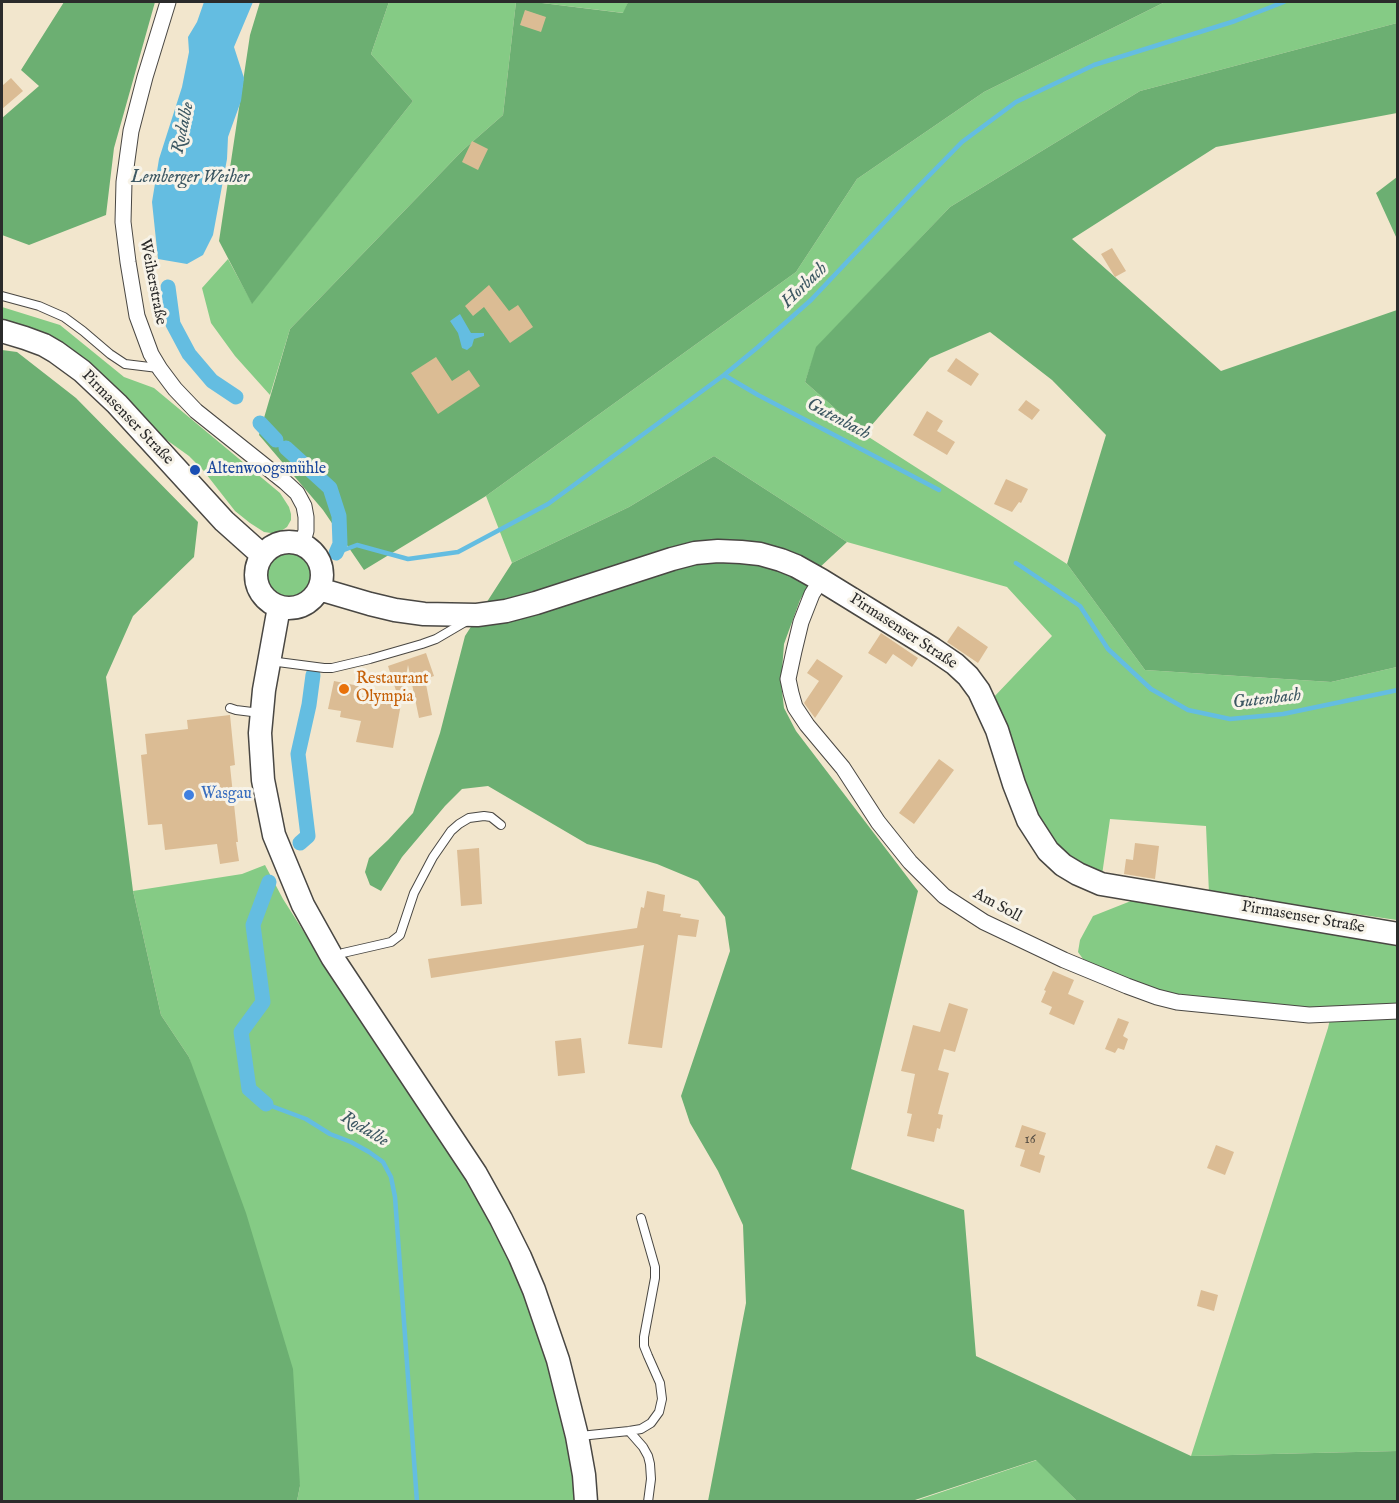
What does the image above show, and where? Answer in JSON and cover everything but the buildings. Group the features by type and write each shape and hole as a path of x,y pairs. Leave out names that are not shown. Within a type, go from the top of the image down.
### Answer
{"main road":[{"name":"Pirmasenser Straße","path":"2,331 44,345 82,371 117,404 224,521 262,555"},
{"path":"293,542 302,544 311,549 322,568 319,589 307,603 298,607 279,607 264,597 259,589 256,581 258,563 268,548 276,544 293,542"},
{"name":"Pirmasenser Straße","path":"319,589 396,610 423,614 477,615 506,611 536,603 695,553 718,551 760,554 796,566 821,580 933,649 968,676 979,691 997,730 1028,820 1048,851 1063,865 1078,874 1101,884 1398,934"},
{"path":"279,607 261,713 262,780 274,835 303,905 333,959 471,1166 501,1219 527,1273 558,1360 577,1436 586,1502"}],"street":[{"name":"Weiherstraße","path":"168,2 131,131 124,182 123,222 137,316 151,354 159,369 175,389 196,411 278,476 297,494 304,506 306,518 306,531 302,544"},
{"name":"Am Soll","path":"821,580 812,594 801,622 788,679 795,707 843,768 884,830 910,862 944,896 984,922 1064,960 1157,997 1177,1002 1309,1015 1398,1011"}],"lane":[{"path":"2,296 39,306 64,317 126,364 159,369"},
{"name":"Pirmasenser Straße","path":"270,661 324,668 341,666 436,639 477,615"},
{"path":"230,708 236,711 261,713"},
{"path":"333,959 343,953 391,942 400,935 414,893 433,857 451,831 459,824 469,818 484,816 501,825"},
{"path":"577,1436 641,1429 651,1423 659,1412 662,1399 660,1383 644,1346 655,1267 641,1218"},
{"path":"629,1431 648,1456 651,1479 648,1502"}],"green space":[{"path":"64,2 155,2 114,148 106,215 29,245 2,235 2,118 39,86 21,70"},
{"path":"260,2 389,2 371,54 413,101 252,304 219,241 250,35"},
{"path":"389,2 516,2 503,115 463,150 290,329 270,395 235,356 211,323 202,288 228,259 252,303 413,101 371,54"},
{"path":"516,2 534,2 623,13 628,2 1165,2 984,92 857,179 796,272 486,496 364,570 323,510 259,435 290,329 463,150 503,115"},
{"path":"534,2 628,2 624,13"},
{"path":"1165,2 1397,2 1397,23 1140,91 950,207 817,347 805,382 864,434 1067,564 1145,670 1331,682 1397,667 1397,920 1209,893 1206,826 1110,819 1102,875 1068,856 1046,836 1023,784 992,699 1052,636 1007,587 847,542 714,456 629,507 512,563 486,496 796,272 857,179 984,92"},
{"path":"1397,23 1397,113 1216,147 1072,239 1221,371 1397,310 1397,667 1331,682 1145,670 1067,564 1106,435 1052,380 990,332 930,358 864,434 805,382 816,347 950,207 1140,91"},
{"path":"1397,177 1397,239 1376,193"},
{"path":"2,307 60,325 124,377 154,388 280,493 291,514 287,527 278,533 271,533 264,532 250,523 235,511 189,456 2,322"},
{"path":"2,350 17,352 76,398 198,522 194,557 133,616 106,677 133,891 161,1015 189,1057 246,1213 293,1369 300,1486 297,1501 2,1501"},
{"path":"714,456 847,542 818,569 800,600 784,644 781,683 784,708 796,731 918,891 851,1169 964,1210 976,1356 1191,1456 1397,1451 1397,1501 1077,1501 1036,1460 912,1501 708,1501 746,1303 743,1225 718,1171 690,1123 681,1096 730,951 725,917 698,881 657,864 587,844 488,786 462,789 402,857 381,891 370,885 365,872 369,858 413,813 440,733 465,636 512,563 629,507"},
{"path":"285,552 295,552 307,559 314,571 314,581 307,593 295,600 285,600 270,589 266,581 266,571 277,556"},
{"path":"265,865 283,899 374,1042 451,1152 510,1261 545,1350 566,1427 576,1501 297,1501 300,1486 189,1057 161,1015 133,891 242,874"},
{"path":"1136,899 1397,945 1397,1451 1191,1456 1332,1010 1176,997 1132,983 1083,959 1078,952 1080,940 1093,916"},
{"path":"1037,1460 1077,1501 912,1502"}],"water":[{"name":"Lemberger Weiher","path":"204,2 253,2 234,47 244,78 241,101 228,137 227,159 213,235 203,255 187,264 158,259 152,202 159,159 182,87 189,52 188,37 197,22"},
{"path":"460,314 471,333 484,333 484,336 474,339 472,346 467,350 462,348 458,333 450,321"}],"waterway":[{"name":"Horbach","path":"336,553 357,545 408,559 458,552 548,504 724,375 758,347 811,300 962,142 1016,102 1094,65 1235,21 1284,2"},
{"name":"Rodalbe","path":"168,287 173,324 189,354 212,381 236,397"},
{"name":"Gutenbach","path":"724,375 939,490"},
{"name":"Rodalbe","path":"260,423 276,440"},
{"name":"Rodalbe","path":"286,448 330,488 339,516 340,544 336,553"},
{"name":"Gutenbach","path":"1016,563 1080,606 1108,649 1151,689 1188,710 1230,719 1283,714 1398,690"},
{"name":"Rodalbe","path":"300,843 308,836 298,754 313,675"},
{"name":"Rodalbe","path":"266,1104 249,1089 241,1032 263,1002 253,925 269,882"},
{"name":"Rodalbe","path":"266,1104 306,1119 330,1134 369,1152 383,1162 391,1177 395,1197 417,1502"}],"place":[{"name":"Altenwoogsmühle","path":"195,470"},
{"name":"Restaurant Olympia","path":"344,689"},
{"name":"Wasgau","path":"189,795"}]}
